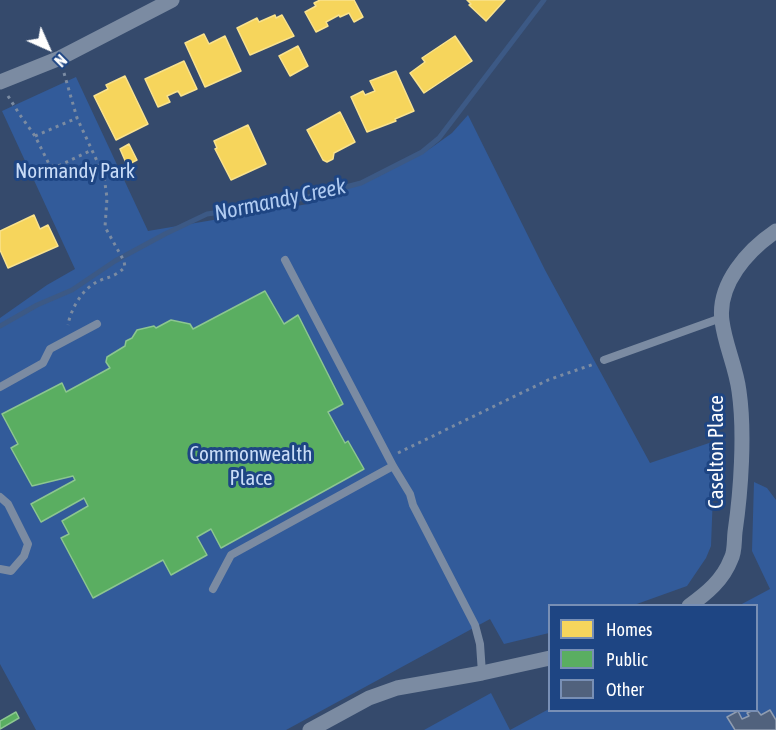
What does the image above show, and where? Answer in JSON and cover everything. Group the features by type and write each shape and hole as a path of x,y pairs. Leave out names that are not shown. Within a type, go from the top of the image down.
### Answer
{"street":[{"path":"0,82 60,58 170,0"},
{"name":"Caselton Place","path":"692,604 716,585 732,558 737,519 742,429 739,390 721,318 725,291 738,265 776,231"},
{"path":"310,730 369,698 397,688 548,658"}],"lane":[{"path":"285,260 388,457 410,494 412,505 475,626 480,644 482,673"},
{"path":"604,360 721,318"},
{"path":"0,387 43,363 50,349 97,324"},
{"path":"213,589 231,555 393,466"},
{"path":"0,497 8,504 28,544 24,556 11,572 0,569"}],"path":[{"path":"60,58 77,118 104,176 107,198 105,227 125,267 115,276 90,285 78,301 68,322 69,339"},
{"path":"0,82 35,136 48,164 56,167 92,150"},
{"path":"35,136 77,118"},
{"path":"388,457 548,380 604,360"}],"green space":[{"name":"Commonwealth Place","path":"76,77 148,231 308,204 377,177 431,148 452,133 468,115 545,270 650,463 715,441 711,546 706,558 687,586 637,604 548,604 548,633 504,644 490,619 286,730 36,730 0,664 0,318 47,285 75,269 2,111"},
{"path":"754,482 767,488 776,500 776,730 510,730 548,710 548,712 758,712 758,604 742,604 770,589 752,551"},
{"path":"491,693 510,730 424,730"}],"building: Homes":[{"path":"320,0 354,0 363,17 354,22 349,13 340,17 339,15 326,22 328,26 316,32 305,12 316,6 314,3"},
{"path":"467,0 505,0 486,21 469,5 471,4"},
{"path":"275,15 276,18 282,15 294,36 250,55 237,28 257,18 259,22"},
{"path":"204,34 209,44 225,36 241,71 205,87 185,43"},
{"path":"455,36 472,61 424,93 410,73 425,62 422,58"},
{"path":"298,46 308,66 290,76 279,56"},
{"path":"184,61 197,89 181,96 178,91 167,96 170,102 158,107 145,79"},
{"path":"396,71 414,111 367,132 351,97 363,91 365,95 375,91 370,81"},
{"path":"125,76 148,124 116,140 94,96 108,89 106,85"},
{"path":"340,112 355,142 334,153 333,159 327,162 323,160 307,130"},
{"path":"248,125 266,164 231,180 215,149 217,148 214,141"},
{"path":"129,144 137,160 127,165 120,149"},
{"path":"34,215 40,229 48,225 58,246 8,268 0,250 0,231"}],"building: Public":[{"path":"265,291 284,324 298,315 343,404 328,412 345,443 348,441 364,469 221,548 211,529 197,537 207,555 171,575 163,560 93,598 61,538 69,534 62,521 88,506 84,498 41,522 31,504 75,480 73,476 32,486 11,448 18,444 2,414 62,383 66,392 110,368 106,362 107,357 125,346 126,341 132,338 137,330 154,326 156,328 171,320 190,324 193,329"},
{"path":"16,712 19,718 0,729 0,721"}],"building: Other":[{"path":"770,710 776,720 776,730 735,730 727,717 738,712 742,719 749,716 747,713 758,711 761,715"}],"waterway":[{"name":"Normandy Creek","path":"0,326 37,305 72,290 115,261 207,214 288,202 361,183 422,152 439,138 544,0"}],"park label":[{"name":"Normandy Park","path":"75,171"}]}
